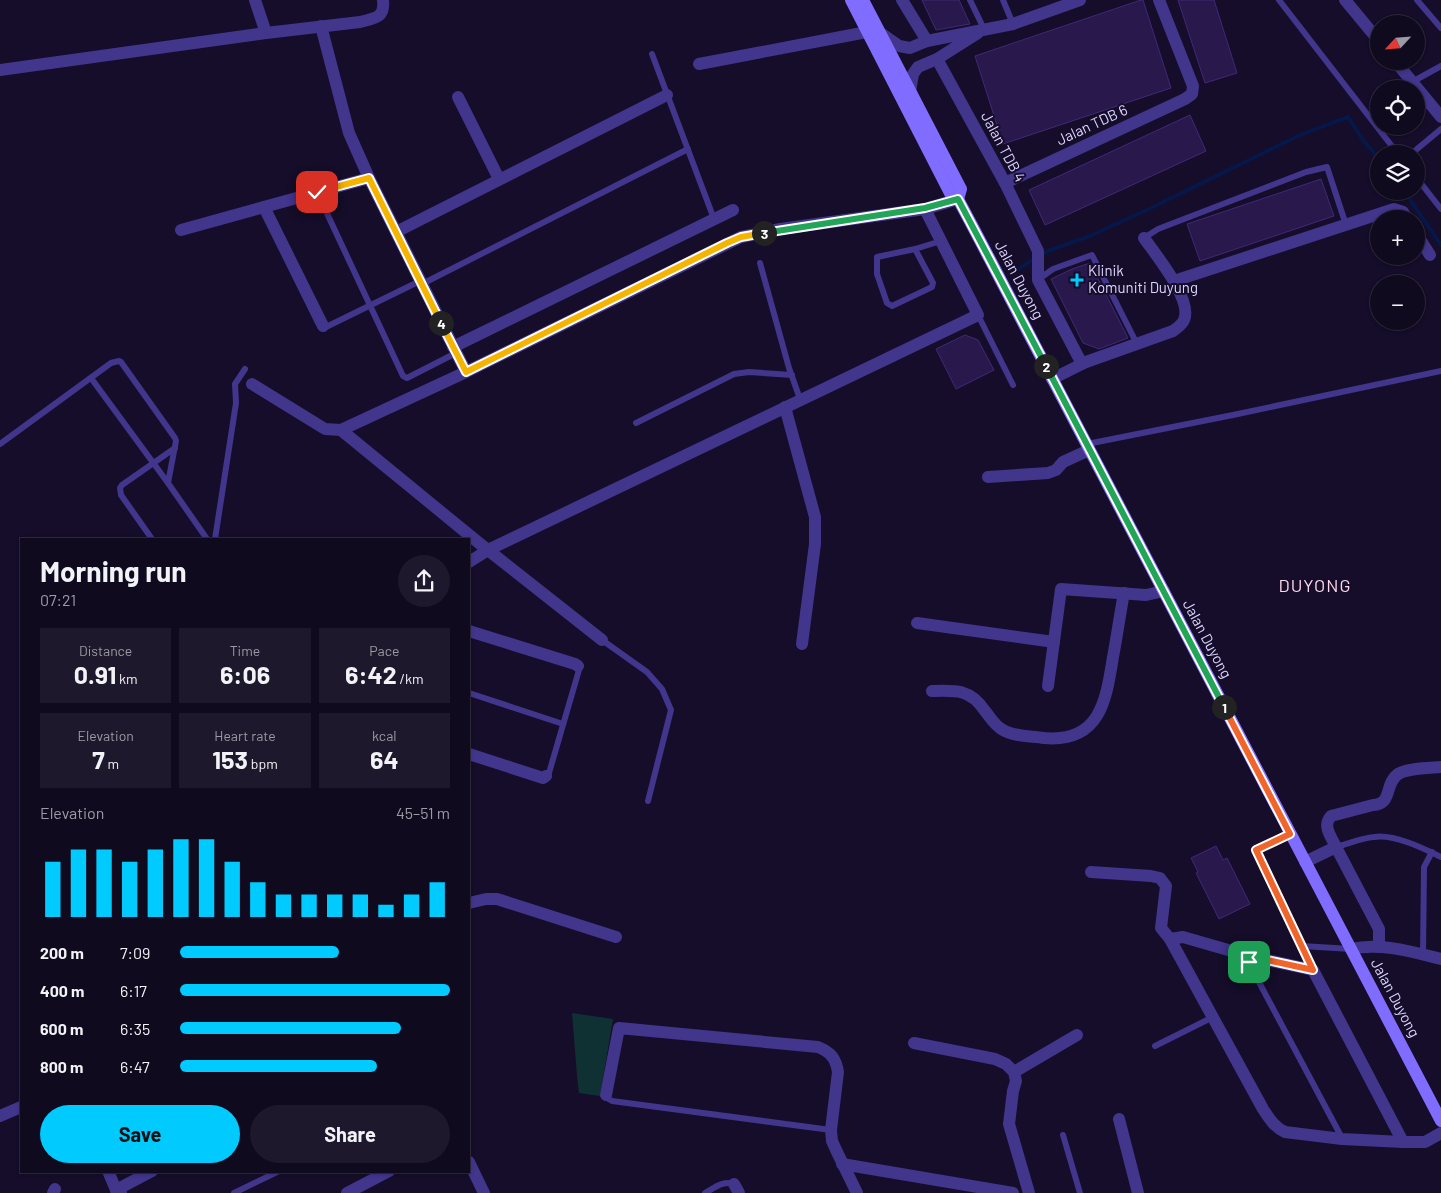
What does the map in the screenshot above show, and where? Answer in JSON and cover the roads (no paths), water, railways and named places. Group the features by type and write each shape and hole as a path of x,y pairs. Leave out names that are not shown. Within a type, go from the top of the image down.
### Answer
{"main road":[{"name":"Jalan Duyong","path":"851,0 910,92 961,189 958,199"},
{"name":"Jalan Duyong","path":"863,0 873,32 950,193 958,199 1441,1121"}],"street":[{"path":"255,0 266,33"},
{"path":"0,70 374,19 384,9 383,0"},
{"path":"902,0 927,41"},
{"path":"699,64 873,32 899,46 910,48 927,41 1013,24 1080,0"},
{"name":"Jalan TDB 6","path":"1005,183 1185,99 1192,94 1193,86 1159,0"},
{"path":"1345,0 1370,30"},
{"path":"321,26 349,133 369,178 466,372"},
{"path":"910,92 913,74 918,67 937,59 984,29"},
{"name":"Jalan TDB 4","path":"937,59 1005,183 1038,257 1038,280"},
{"path":"1402,70 1410,80"},
{"path":"396,232 667,95"},
{"path":"458,97 499,179"},
{"path":"1425,98 1441,117"},
{"path":"181,230 369,178"},
{"path":"252,384 325,428 341,430 466,372 741,237 925,208 958,199"},
{"path":"264,207 323,326"},
{"path":"470,561 483,546 785,407 978,315 925,208"},
{"path":"455,350 734,210"},
{"path":"1174,281 1370,216"},
{"path":"1052,379 1082,364 1173,331 1185,319 1184,300 1174,281 1144,238"},
{"path":"1425,247 1430,255"},
{"path":"1038,280 1082,364"},
{"path":"785,407 815,517 815,544 802,644"},
{"path":"341,430 602,640"},
{"path":"988,477 1048,473 1056,470 1063,462 1088,447"},
{"path":"1048,686 1061,589 1146,595 1164,591"},
{"path":"932,691 955,690 969,694 979,701 994,724 1010,734 1057,739 1069,738 1092,723 1103,707 1110,679 1124,593"},
{"path":"917,623 1054,642"},
{"path":"470,631 578,666"},
{"path":"470,754 543,778 546,776"},
{"path":"1379,947 1379,929 1336,847 1326,825 1327,820 1331,816 1379,804 1384,801 1393,780 1398,774 1441,767"},
{"path":"1305,862 1336,847"},
{"path":"1091,872 1151,876 1160,878 1166,886 1161,928 1170,939 1263,1108 1278,1129 1285,1132 1342,1139 1404,1142 1425,1142 1441,1133"},
{"path":"470,903 486,898 497,899 616,937"},
{"path":"1170,939 1183,937 1249,956 1313,970 1404,1142"},
{"path":"1351,949 1362,946 1379,947 1441,959"},
{"path":"606,1095 619,1028 818,1047 826,1050 837,1063 838,1072 831,1130 832,1141 857,1193"},
{"path":"1014,1072 1077,1035"},
{"path":"914,1043 995,1059 1006,1064 1014,1072 1016,1081 1009,1124 1029,1193"},
{"path":"0,1116 20,1107"},
{"path":"1119,1119 1138,1193"},
{"path":"470,1164 484,1193"},
{"path":"842,1164 992,1191 1013,1193"},
{"path":"109,1173 118,1192 149,1173"},
{"path":"348,1193 385,1173"}],"lane":[{"path":"970,0 984,29"},
{"path":"1003,0 1013,24"},
{"path":"1279,0 1391,145"},
{"path":"1417,0 1441,28"},
{"path":"652,54 714,219"},
{"path":"1416,80 1441,66"},
{"path":"1422,145 1441,129"},
{"path":"323,326 326,327 421,283 688,149"},
{"path":"1144,238 1158,229 1306,172 1327,168 1346,225"},
{"path":"1425,189 1441,209"},
{"path":"317,192 403,376 406,378 455,350"},
{"path":"915,249 933,283 932,287 892,306 887,303 877,274 877,257 941,241"},
{"path":"1038,280 1053,269 1092,255 1137,344"},
{"path":"760,263 800,399"},
{"path":"978,315 1013,385"},
{"path":"0,444 111,363 121,362 176,441 168,483"},
{"path":"215,538 236,403 234,384 245,369"},
{"path":"1088,447 1441,371"},
{"path":"636,423 734,374 748,372 792,375"},
{"path":"91,378 206,538"},
{"path":"151,538 121,495 120,488 175,448"},
{"path":"602,640 647,672 662,689 671,710 648,802"},
{"path":"546,776 549,773 579,670 578,666"},
{"path":"470,693 563,724"},
{"path":"1290,834 1256,850 1313,970"},
{"path":"1336,847 1373,837 1384,837 1418,845 1441,857"},
{"path":"1423,955 1424,867 1432,852"},
{"path":"1302,946 1351,949"},
{"path":"1249,956 1252,969 1342,1139"},
{"path":"1156,1046 1213,1017"},
{"path":"606,1095 612,1101 831,1130"},
{"path":"1063,1135 1080,1193"},
{"path":"234,1193 275,1173"},
{"path":"705,1193 725,1182 729,1182 736,1189"}],"waterway":[{"path":"1040,256 1050,250 1090,236 1149,209 1300,135 1348,117 1370,148"},
{"path":"1410,200 1441,245"},
{"path":"1018,269 1034,259"}],"place":[{"name":"Klinik Komuniti Duyung","path":"1077,280"}],"district":[{"name":"DUYONG","path":"1315,586"}]}
